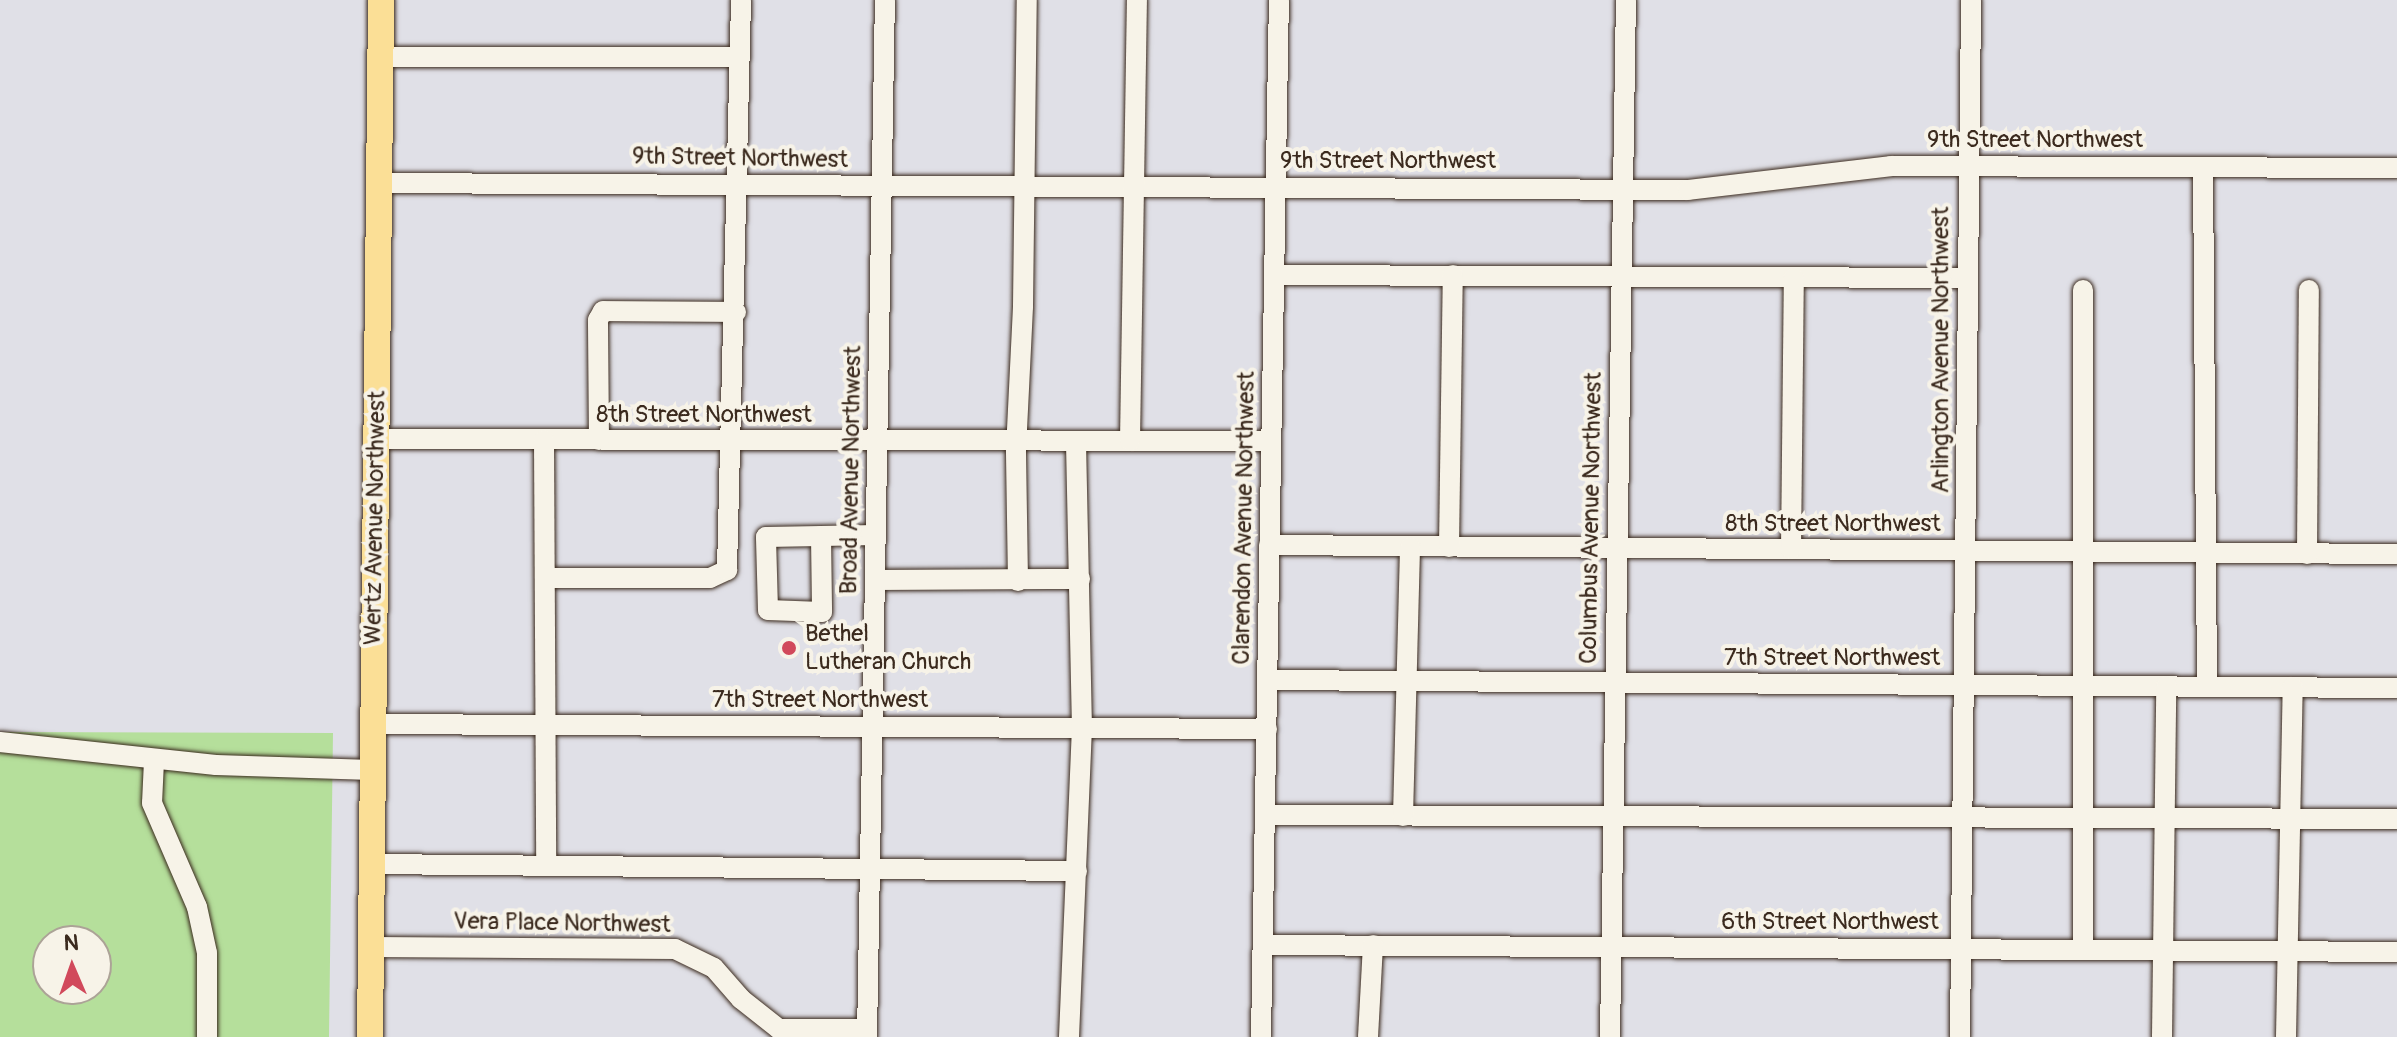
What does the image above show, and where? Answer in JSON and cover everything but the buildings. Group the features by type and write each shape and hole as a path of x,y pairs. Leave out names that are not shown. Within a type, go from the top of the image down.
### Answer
{"main road":[{"name":"Wertz Avenue Northwest","path":"370,1037 381,0"}],"street":[{"path":"546,578 724,574 730,558 741,0"},
{"name":"Broad Avenue Northwest","path":"867,1033 885,0"},
{"path":"1018,581 1027,0"},
{"path":"1130,441 1137,0"},
{"name":"Clarendon Avenue Northwest","path":"1261,1037 1279,0"},
{"name":"Columbus Avenue Northwest","path":"1610,1037 1626,0"},
{"name":"Arlington Avenue Northwest","path":"1960,1037 1971,0"},
{"path":"379,57 740,57"},
{"name":"9th Street Northwest","path":"378,183 1688,190 1891,166 2397,168"},
{"path":"2203,167 2207,686"},
{"path":"1274,275 1967,278"},
{"path":"1449,547 1453,275"},
{"path":"1791,549 1794,278"},
{"path":"2083,290 2083,949"},
{"path":"2307,554 2309,290"},
{"path":"599,440 598,320 603,311 736,312"},
{"name":"8th Street Northwest","path":"376,439 878,443 1271,441"},
{"path":"544,440 546,866"},
{"path":"1069,1037 1082,729 1076,442"},
{"path":"821,536 822,612 768,610 766,537 821,536 876,535"},
{"name":"8th Street Northwest","path":"1269,545 2397,554"},
{"path":"1403,816 1410,547"},
{"path":"875,580 1080,579"},
{"name":"7th Street Northwest","path":"1268,680 2397,688"},
{"path":"2162,1037 2166,686"},
{"path":"2286,1037 2293,687"},
{"name":"7th Street Northwest","path":"372,724 1267,729"},
{"path":"0,742 41,743 154,761 372,770"},
{"path":"154,761 152,803 197,907 207,953 207,1037"},
{"path":"1265,815 2397,819"},
{"path":"371,864 1077,871"},
{"name":"6th Street Northwest","path":"1263,945 2397,952"},
{"path":"1368,1037 1373,945"},
{"name":"Vera Place Northwest","path":"371,947 675,949 714,968 774,1033 867,1033"}],"green space":[{"path":"0,732 333,733 329,1037 0,1037"}],"place":[{"name":"Bethel Lutheran Church","path":"789,648"}]}
